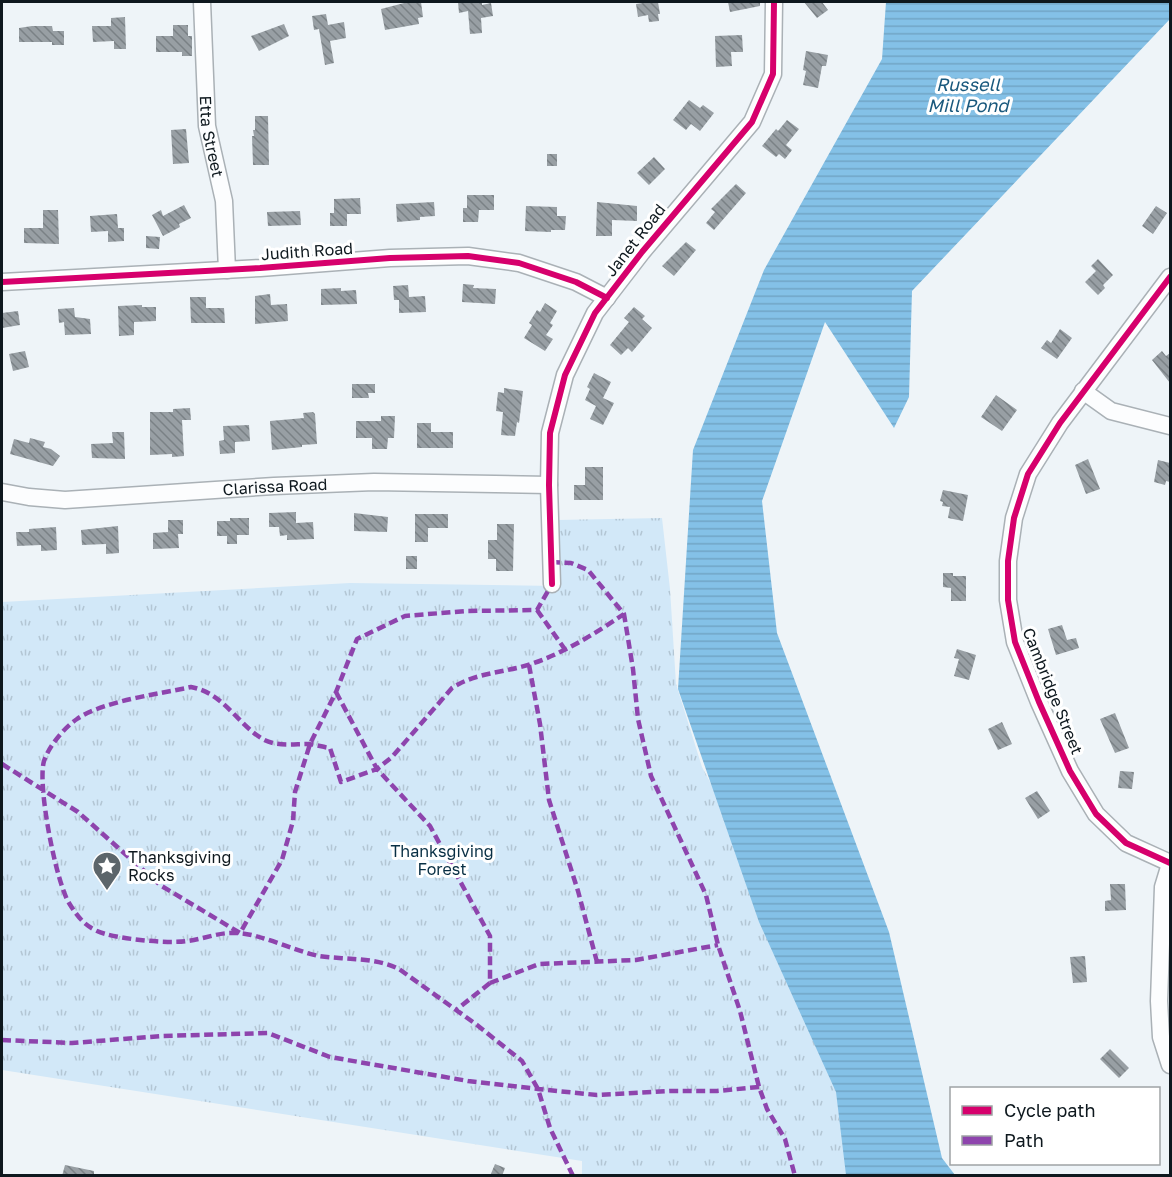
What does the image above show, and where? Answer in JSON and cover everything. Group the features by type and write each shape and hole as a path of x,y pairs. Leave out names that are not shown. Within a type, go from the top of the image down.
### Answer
{"street":[{"name":"Etta Street","path":"202,2 207,126 224,201 228,270"},
{"name":"Janet Road","path":"552,584 550,433 565,375 596,313 607,298 702,179 752,122 773,74 774,2"},
{"name":"Judith Road","path":"2,282 228,270 390,258 468,256 519,263 576,282 607,298"},
{"name":"Cambridge Street","path":"1170,277 1083,391 1028,474 1014,518 1008,561 1008,600 1015,642 1070,771 1096,814 1126,843 1170,863"},
{"path":"1083,391 1111,411 1170,426"},
{"name":"Clarissa Road","path":"2,492 29,498 65,500 341,483 549,485"},
{"path":"1170,863 1163,887 1159,1001 1161,1037 1170,1065"}],"green space":[{"name":"Thanksgiving Forest","path":"662,518 670,589 676,684 702,767 717,795 830,1060 856,1175 582,1175 582,1161 2,1070 2,602 350,583 556,586 557,520"}],"water":[{"name":"Russell Mill Pond","path":"886,2 1170,2 1170,19 912,291 909,397 894,428 825,322 762,501 777,633 889,932 942,1158 955,1175 846,1175 836,1092 759,922 678,689 693,450 764,270 882,59"}],"building":[{"path":"408,2 421,2 423,17 418,18 419,24 385,30 381,9"},
{"path":"458,2 482,2 482,5 491,3 493,16 481,18 482,33 470,34 468,11 459,13"},
{"path":"658,2 659,21 649,22 648,15 638,17 636,4"},
{"path":"728,2 760,2 760,6 730,12"},
{"path":"804,2 822,2 828,10 817,18"},
{"path":"326,14 328,25 344,22 346,38 330,41 334,63 325,65 319,29 314,30 312,16"},
{"path":"125,17 126,49 114,49 114,41 93,42 92,26 111,26 111,18"},
{"path":"284,24 289,36 259,51 251,36"},
{"path":"173,25 188,25 188,36 192,36 192,56 182,56 182,52 156,52 156,36 173,36"},
{"path":"52,26 53,31 64,31 64,45 52,45 52,42 19,42 19,28"},
{"path":"742,35 743,52 731,52 732,66 716,67 715,36"},
{"path":"806,51 828,55 826,66 822,66 818,88 803,85"},
{"path":"689,100 700,108 703,105 714,113 700,131 691,124 686,130 673,120"},
{"path":"255,116 268,116 269,165 253,165 252,136 255,130"},
{"path":"787,120 799,129 786,145 792,150 785,159 779,154 776,157 762,146"},
{"path":"186,129 189,163 173,164 171,130"},
{"path":"547,154 557,154 557,166 547,166"},
{"path":"654,157 665,169 649,185 637,173"},
{"path":"736,184 746,193 714,230 706,223 715,212 711,209"},
{"path":"467,195 494,195 494,210 479,210 478,222 463,222 463,208 467,208"},
{"path":"360,198 361,214 347,214 347,226 330,226 330,213 334,213 334,199"},
{"path":"434,202 435,216 397,222 396,204"},
{"path":"597,202 637,206 637,221 612,220 612,236 596,236"},
{"path":"184,205 191,218 163,236 152,215 161,210 163,216"},
{"path":"526,206 557,207 557,216 566,216 565,230 525,231"},
{"path":"1156,206 1167,213 1153,234 1142,226"},
{"path":"43,210 58,210 59,244 24,243 24,228 43,228"},
{"path":"300,211 301,225 268,226 267,212"},
{"path":"117,214 118,228 124,228 124,241 108,242 108,231 91,232 90,216"},
{"path":"146,236 160,237 159,249 146,248"},
{"path":"686,242 696,250 674,276 662,266"},
{"path":"1098,259 1113,275 1103,285 1105,288 1098,295 1085,282 1096,271 1091,266"},
{"path":"463,284 474,285 473,288 496,289 495,304 462,302"},
{"path":"408,285 409,297 425,296 426,312 399,313 399,300 394,300 393,286"},
{"path":"341,288 341,291 356,290 357,304 321,305 321,289"},
{"path":"270,294 271,305 287,304 288,321 255,324 255,296"},
{"path":"190,297 206,297 206,308 224,308 225,323 191,323"},
{"path":"545,303 557,311 550,323 553,325 546,335 553,339 545,351 524,338 532,325 529,323 537,310 540,312"},
{"path":"142,305 142,307 156,307 156,321 134,322 134,335 119,336 118,306"},
{"path":"634,307 645,316 642,319 652,328 632,352 628,348 621,355 610,345 629,322 624,318"},
{"path":"74,308 75,317 90,319 91,334 65,335 64,322 59,323 58,309"},
{"path":"18,311 20,325 2,328 2,313"},
{"path":"1060,329 1072,338 1057,359 1041,348 1047,340 1051,343"},
{"path":"25,351 29,367 13,371 9,354"},
{"path":"1162,351 1166,356 1170,353 1170,383 1152,360"},
{"path":"594,373 611,382 603,398 614,403 603,425 590,419 596,406 585,400 590,389 587,387"},
{"path":"352,384 375,384 375,393 368,393 369,398 352,398"},
{"path":"504,388 523,391 515,436 501,435 503,412 496,411 498,392 504,393"},
{"path":"996,395 1017,410 1002,431 981,417"},
{"path":"190,408 191,420 182,420 184,456 150,455 150,412 173,412 173,409"},
{"path":"313,412 317,444 272,450 270,421 304,418 303,413"},
{"path":"381,416 395,416 394,438 388,438 387,449 372,449 372,438 356,438 356,421 381,421"},
{"path":"417,423 431,423 431,432 453,432 453,448 417,448"},
{"path":"249,425 250,441 235,442 235,453 220,454 219,441 224,440 223,426"},
{"path":"112,432 124,432 125,459 92,458 91,444 113,443"},
{"path":"30,438 45,442 43,447 51,449 60,456 53,466 10,454 14,439 29,443"},
{"path":"1088,459 1100,489 1086,494 1075,465"},
{"path":"1158,460 1170,463 1170,482 1166,481 1165,485 1154,482"},
{"path":"585,467 603,467 603,500 574,500 574,485 585,485"},
{"path":"943,490 968,495 963,521 948,518 950,507 942,506 943,502 940,501"},
{"path":"296,512 296,523 313,522 314,539 287,540 287,535 280,536 279,527 269,527 269,513"},
{"path":"354,513 388,517 387,532 354,531"},
{"path":"415,514 448,514 448,528 428,528 428,542 415,542"},
{"path":"230,518 249,518 249,535 237,535 237,544 227,544 227,536 217,536 217,521 230,521"},
{"path":"168,520 183,520 183,534 178,534 179,548 153,549 153,533 168,532"},
{"path":"497,524 514,524 513,571 496,571 496,559 488,559 488,540 497,540"},
{"path":"118,526 119,553 106,554 106,544 82,545 81,530"},
{"path":"56,527 57,550 41,551 41,545 17,546 16,532"},
{"path":"406,556 417,556 417,569 406,569"},
{"path":"943,573 966,576 966,601 951,601 951,588 943,587"},
{"path":"1062,625 1067,640 1076,638 1079,648 1056,655 1048,629"},
{"path":"957,649 976,655 969,680 954,676 959,659 954,658"},
{"path":"1115,713 1129,748 1115,753 1100,719"},
{"path":"1002,722 1012,744 998,750 988,729"},
{"path":"1120,771 1134,772 1132,789 1118,788"},
{"path":"1037,791 1050,811 1038,819 1025,798"},
{"path":"1110,884 1125,884 1126,910 1105,911 1105,901 1111,900"},
{"path":"1085,956 1087,982 1073,983 1070,957"},
{"path":"1110,1049 1129,1068 1119,1078 1100,1059"},
{"path":"495,1164 505,1168 502,1176 490,1176"},
{"path":"65,1165 94,1171 94,1176 62,1176"}],"marked path":[{"path":"551,562 571,563 588,570 624,614 638,719 651,776 706,895 718,945 740,1011 759,1087 767,1109 785,1139 795,1176"},
{"path":"2,764 78,812 160,885 240,933 282,860 293,821 295,792 310,744 336,692 357,639 405,616 466,611 537,610 552,584"},
{"path":"537,610 564,648"},
{"path":"573,1176 550,1128 538,1089 522,1061 477,1025 399,969 380,962 319,956 245,934 224,934 179,942 155,941 105,934 88,926 69,903 59,875 45,811 44,761 49,749 62,732 88,713 116,703 191,687 212,695 266,741 277,744 310,744 330,748 341,782 377,769 392,757 452,688 471,679 521,667 556,654 624,614"},
{"path":"529,665 540,724 549,800 578,891 597,962"},
{"path":"336,692 377,769 430,826 490,936 490,983 456,1010"},
{"path":"490,983 539,964 636,960 718,945"},
{"path":"2,1040 72,1043 162,1036 268,1033 330,1057 468,1081 538,1089 597,1095 717,1091 759,1087"}],"cycle path":[{"path":"552,584 550,433 565,375 595,313 642,252 752,122 773,74 774,2"},
{"path":"2,282 260,268 390,258 468,256 519,263 576,282 607,298"},
{"path":"1170,277 1060,423 1028,474 1014,518 1008,561 1008,600 1015,642 1070,771 1096,814 1126,843 1170,863"}],"place":[{"name":"Thanksgiving Rocks","path":"107,892"}]}
